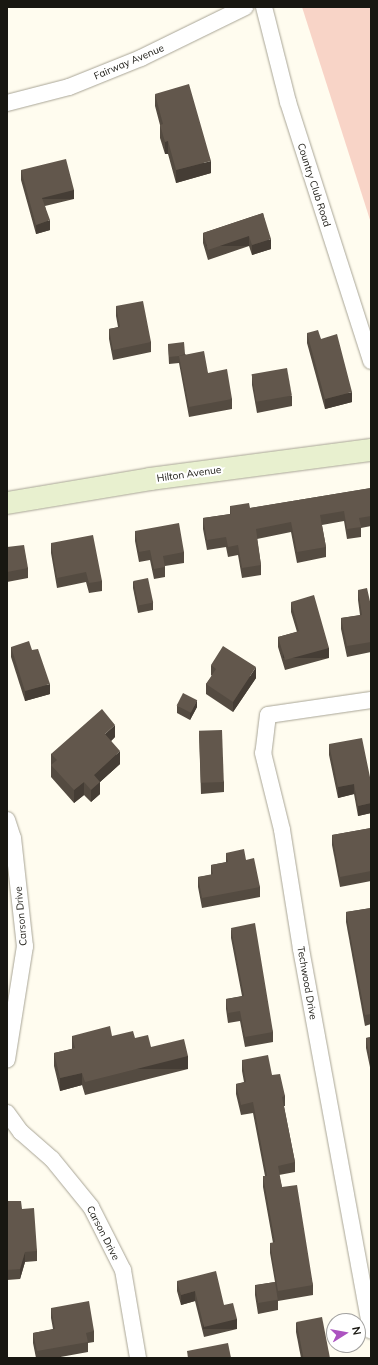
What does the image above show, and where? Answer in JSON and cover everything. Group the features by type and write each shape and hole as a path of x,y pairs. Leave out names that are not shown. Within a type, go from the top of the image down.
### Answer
{"street":[{"name":"Fairway Avenue","path":"7,104 69,87 141,58 245,7"},
{"name":"Country Club Road","path":"264,7 297,132 371,361"},
{"name":"Hilton Avenue","path":"7,503 150,480 371,450"},
{"name":"Techwood Drive","path":"371,700 268,715 263,752 282,830 301,949 371,1331"},
{"name":"Carson Drive","path":"7,820 13,838 25,946 7,1060"},
{"name":"Carson Drive","path":"7,1113 14,1136 52,1159 91,1207 123,1270 138,1358"}],"shaded area":[{"path":"302,7 371,7 371,223"}],"building":[{"path":"189,84 211,161 176,170 168,141 165,142 160,125 163,124 155,94"},
{"path":"66,159 74,190 42,198 50,220 36,225 21,170"},
{"path":"263,213 271,239 252,245 249,236 208,250 203,233"},
{"path":"143,301 151,342 113,350 109,329 120,327 116,306"},
{"path":"318,330 321,339 337,334 352,392 325,399 307,333"},
{"path":"184,342 185,354 169,357 168,344"},
{"path":"204,351 208,373 227,369 232,399 189,407 179,356"},
{"path":"287,368 292,396 256,402 252,374"},
{"path":"371,488 371,516 359,518 361,527 347,529 344,511 320,515 326,547 297,552 291,522 256,529 261,565 242,568 238,545 228,547 226,537 207,540 203,518 231,514 230,506 249,503 250,508"},
{"path":"179,523 184,552 163,556 165,567 154,569 150,550 139,552 135,531"},
{"path":"93,535 102,581 89,583 86,572 57,578 51,543"},
{"path":"24,545 28,568 7,572 7,547"},
{"path":"148,578 153,602 139,606 133,581"},
{"path":"367,588 371,606 371,642 347,646 341,618 362,615 358,590"},
{"path":"314,595 329,648 285,660 278,637 299,631 291,602"},
{"path":"29,641 32,650 38,649 50,684 25,691 11,647"},
{"path":"223,646 256,667 233,702 206,684 216,669 211,665"},
{"path":"183,693 197,700 191,713 177,705"},
{"path":"102,709 115,725 105,734 120,751 94,775 100,782 91,790 84,782 74,790 51,765 57,760 51,754"},
{"path":"222,730 224,782 201,783 199,731"},
{"path":"362,738 371,782 371,803 358,806 354,784 338,787 329,744"},
{"path":"371,828 371,871 340,877 332,835"},
{"path":"244,849 246,860 254,858 260,887 202,898 198,877 213,874 211,865 228,862 226,853"},
{"path":"371,908 371,1014 365,1015 346,912"},
{"path":"255,923 273,1032 245,1037 240,1011 228,1013 226,999 244,996 231,928"},
{"path":"110,1026 112,1036 133,1031 135,1038 148,1035 151,1047 184,1039 188,1056 85,1082 82,1073 60,1078 54,1053 75,1048 72,1036"},
{"path":"371,1037 371,1062 366,1038"},
{"path":"268,1055 272,1075 280,1074 285,1096 282,1097 295,1162 278,1166 282,1187 297,1185 313,1285 278,1291 270,1243 275,1242 263,1176 267,1176 253,1102 241,1105 236,1084 246,1082 242,1060"},
{"path":"7,1201 21,1201 22,1209 34,1208 37,1251 25,1252 20,1269 7,1270"},
{"path":"216,1271 224,1305 233,1303 237,1319 204,1327 195,1291 181,1295 177,1281"},
{"path":"275,1282 278,1300 258,1303 255,1285"},
{"path":"89,1301 94,1331 86,1333 88,1342 37,1351 33,1333 55,1329 51,1308"},
{"path":"322,1317 326,1338 326,1353 329,1353 330,1358 303,1358 296,1322"},
{"path":"228,1343 231,1358 188,1358 187,1351"}]}
